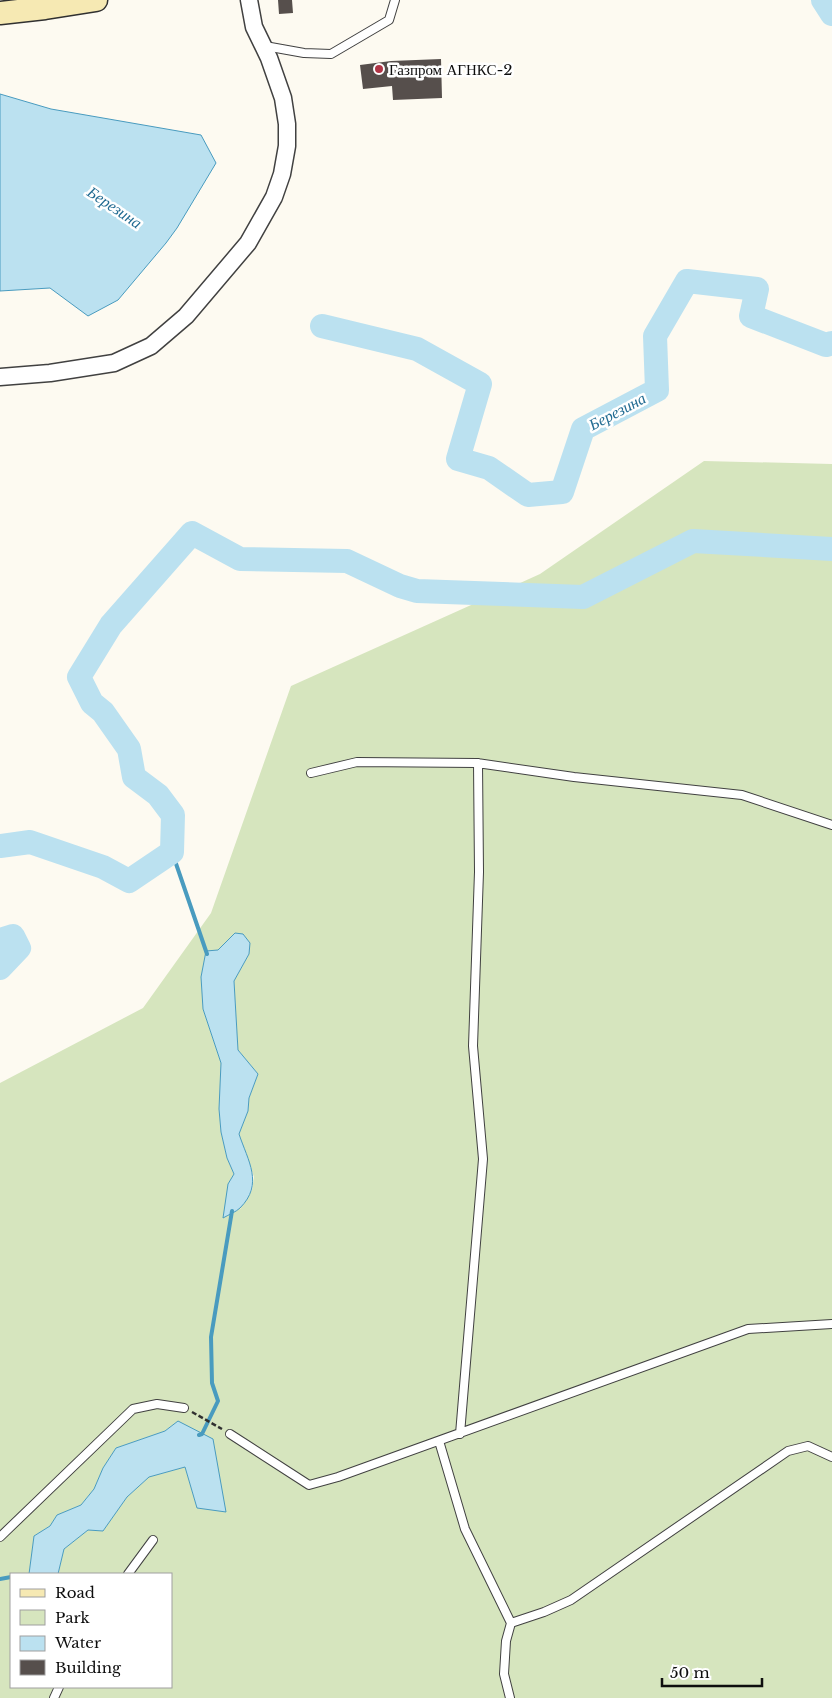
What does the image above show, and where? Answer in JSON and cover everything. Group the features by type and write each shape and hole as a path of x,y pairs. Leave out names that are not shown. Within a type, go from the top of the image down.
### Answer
{"street":[{"path":"0,13 96,0"},
{"path":"0,377 76,370 114,363 151,346 186,316 248,243 274,197 282,174 287,124 283,98 254,27 249,0"}],"lane":[{"path":"263,46 304,53 331,54 389,20 395,0"},
{"path":"311,773 357,762 478,763 574,777 742,795 832,825"},
{"path":"460,1434 483,1159 473,1046 479,872 478,763"},
{"path":"230,1434 309,1485 338,1477 460,1434 748,1330 832,1324"},
{"path":"0,1537 133,1409 157,1404 184,1408"},
{"path":"440,1441 465,1529 511,1623 506,1641 504,1674 510,1698"},
{"path":"511,1623 544,1612 571,1600 788,1451 808,1446 832,1457"},
{"path":"129,1573 152,1540"}],"path":[{"path":"184,1408 230,1434"}],"green space":[{"path":"704,461 832,464 832,1698 0,1698 0,1083 143,1008 211,913 291,686 540,574","holes":["218,950 249,954 234,981 238,1050 258,1074 249,1098 248,1111 239,1134 254,1177 252,1190 240,1209 228,1184 234,1174 227,1158 221,1132 219,1109 221,1063 203,1009 201,977 206,951","178,1421 197,1508 185,1467 149,1477 127,1497 103,1531 88,1530 64,1549 58,1573 172,1573 172,1688 10,1688 10,1573 29,1573 34,1536 50,1526 57,1515 81,1505 94,1489 103,1468 116,1448 165,1431"]}],"water":[{"path":"0,94 51,109 201,135 216,163 166,243 118,300 88,316 50,288 0,291"},
{"path":"235,933 243,934 250,943 249,954 234,981 238,1050 258,1074 249,1098 248,1111 239,1134 252,1172 251,1190 240,1208 223,1218 228,1184 234,1174 227,1158 221,1132 219,1109 221,1063 203,1009 201,977 206,951 218,950"},
{"path":"178,1421 213,1439 226,1512 197,1508 185,1467 149,1477 127,1497 103,1531 88,1530 64,1549 58,1573 29,1573 34,1536 50,1526 57,1515 81,1505 94,1489 103,1468 116,1448 165,1431"}],"building":[{"path":"278,0 292,0 293,13 279,14"},
{"path":"441,59 442,98 393,100 392,86 363,89 360,65 391,61"}],"waterway":[{"path":"823,0 832,14"},
{"name":"Березина","path":"322,326 417,349 480,384 458,459 489,468 528,495 562,492 583,429 657,390 655,336 687,281 757,289 751,316 826,345 832,343"},
{"path":"0,846 30,842 103,867 129,881 172,852 173,815 158,795 134,777 129,749 103,712 92,703 79,677 111,625 192,533 240,559 347,561 400,586 417,591 583,597 693,541 832,549"},
{"path":"172,852 207,954"},
{"path":"0,940 13,936 19,948 0,968"},
{"path":"199,1435 202,1434 218,1401 212,1383 211,1337 232,1211"},
{"path":"0,1579 10,1577"}],"place":[{"name":"Газпром АГНКС-2","path":"379,69"}]}
